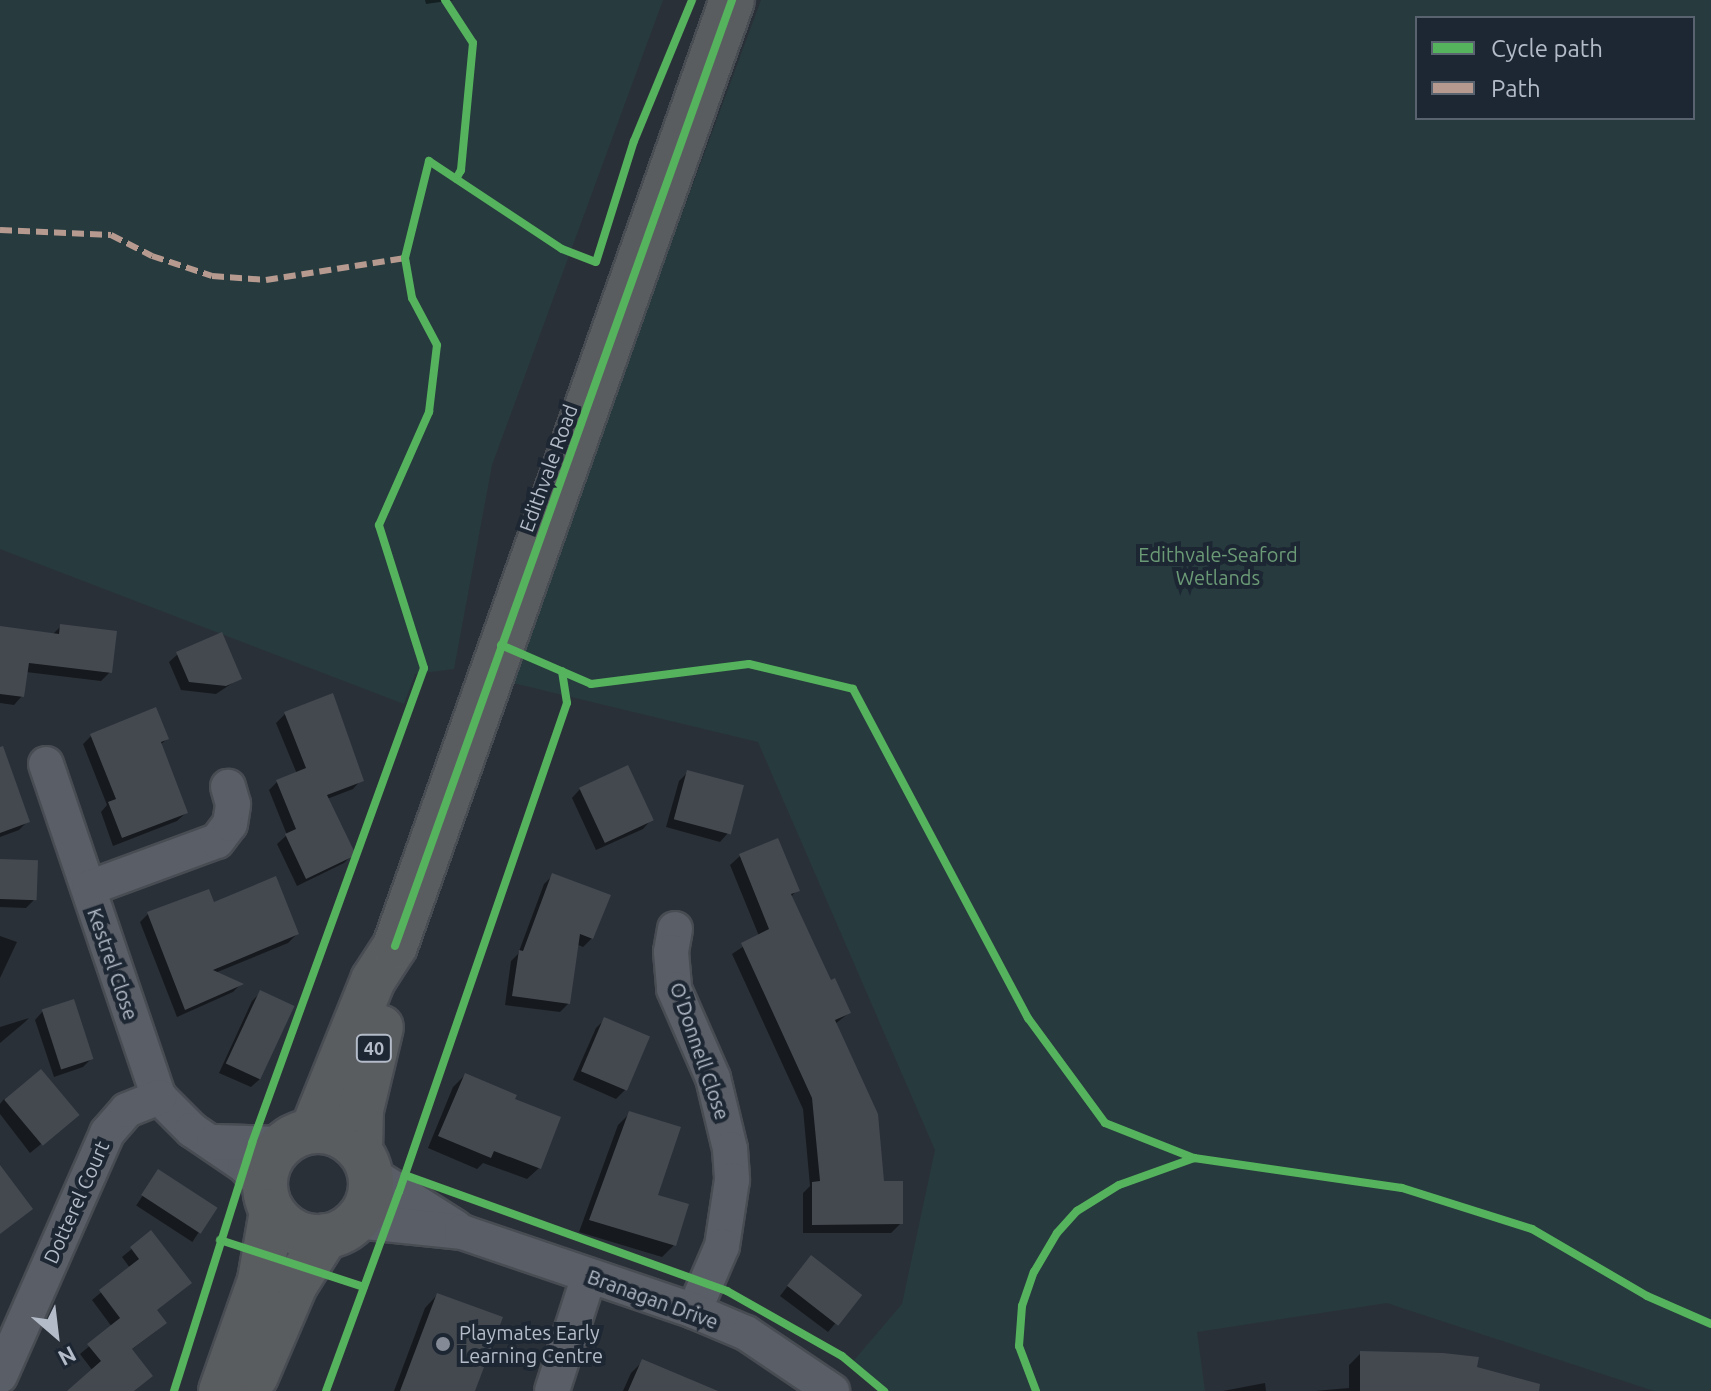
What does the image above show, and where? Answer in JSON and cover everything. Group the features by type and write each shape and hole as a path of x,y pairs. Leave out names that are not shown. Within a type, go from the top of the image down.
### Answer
{"highway":[{"name":"Edithvale Road","path":"298,1137 373,980 395,946 732,0"},
{"name":"Edithvale Road","path":"365,1162 361,1110 370,1064 392,990 395,946"},
{"path":"298,1137 338,1135 365,1162"},
{"name":"40","path":"221,1391 260,1280 273,1156 298,1137"},
{"name":"40","path":"250,1391 295,1285 341,1229 366,1207 371,1191 365,1162"},
{"path":"268,1200 295,1232 341,1229"}],"street":[{"name":"Kestrel Close","path":"46,764 159,1097 192,1130 214,1142 245,1166 268,1200"},
{"path":"89,888 217,841 230,824 233,811 228,787"},
{"name":"O'Donnell Close","path":"675,929 671,952 674,989 713,1078 730,1149 732,1180 722,1246 694,1311"},
{"name":"Dotterel Court","path":"0,1376 107,1133 127,1110 159,1097"},
{"path":"214,1142 298,1137"},
{"name":"Branagan Drive","path":"365,1162 462,1232 694,1311 746,1333 832,1391"},
{"name":"Branagan Drive","path":"341,1229 462,1232"},
{"path":"552,1391 589,1276"}],"green space":[{"path":"0,0 663,0 492,465 454,669 415,674 404,704 0,549"},
{"name":"Edithvale-Seaford Wetlands","path":"761,0 1711,0 1711,1391 1654,1391 1387,1303 1197,1332 1205,1391 880,1391 850,1365 902,1304 935,1150 758,742 509,682"}],"building":[{"path":"60,624 117,631 112,673 29,663 24,697 0,694 0,626 59,634"},
{"path":"222,632 242,679 226,686 189,682 176,652"},
{"path":"333,693 364,781 327,795 356,855 306,879 285,834 296,829 276,780 306,768 284,712"},
{"path":"156,707 169,739 161,742 188,813 122,838 108,802 116,799 90,734"},
{"path":"3,746 30,822 0,833 0,747"},
{"path":"628,765 654,820 605,843 579,788"},
{"path":"687,770 744,785 731,835 674,819"},
{"path":"778,838 800,891 791,894 831,980 835,978 851,1013 835,1020 878,1114 884,1181 903,1181 903,1224 812,1225 812,1182 820,1181 812,1098 741,943 769,929 739,854"},
{"path":"0,859 38,860 37,900 0,899"},
{"path":"552,873 611,895 593,939 580,934 570,1004 512,996 519,950 523,951"},
{"path":"276,876 299,934 213,970 244,984 185,1010 147,912 209,889 214,902"},
{"path":"260,990 294,1006 260,1079 226,1063"},
{"path":"74,999 93,1059 61,1069 42,1010"},
{"path":"604,1017 650,1037 627,1091 581,1071"},
{"path":"41,1069 80,1115 43,1146 4,1100"},
{"path":"465,1073 517,1095 515,1099 561,1117 541,1169 494,1151 491,1158 438,1136"},
{"path":"629,1111 681,1127 658,1195 689,1204 676,1246 589,1220"},
{"path":"0,1165 33,1209 0,1234"},
{"path":"158,1169 218,1208 201,1234 141,1195"},
{"path":"151,1230 192,1283 157,1310 167,1323 132,1349 153,1376 134,1391 67,1391 101,1361 87,1344 120,1318 99,1290 139,1259 130,1247"},
{"path":"811,1255 862,1295 838,1326 787,1286"},
{"path":"437,1293 503,1317 475,1391 400,1391"},
{"path":"1360,1351 1479,1357 1477,1367 1540,1384 1539,1391 1360,1391"},
{"path":"642,1359 718,1391 628,1391"}],"marked path":[{"path":"0,230 111,235 152,256 212,276 266,280 405,258"}],"cycle path":[{"path":"445,0 473,43 461,170 456,179"},
{"path":"174,1391 252,1143 424,668 379,525 429,412 437,345 412,298 405,258 429,161 562,249 596,262 634,141 692,0"},
{"path":"395,946 732,0"},
{"path":"501,645 591,684 749,664 853,689 1028,1018 1105,1123 1194,1158 1402,1188 1532,1229 1647,1296 1711,1324"},
{"path":"326,1391 399,1192 567,703 562,671"},
{"path":"1036,1391 1019,1346 1022,1306 1034,1272 1057,1233 1077,1211 1119,1185 1194,1158"},
{"path":"405,1175 727,1291 842,1356 884,1391"},
{"path":"220,1240 364,1287"}],"place":[{"name":"Playmates Early Learning Centre","path":"443,1344"}]}
